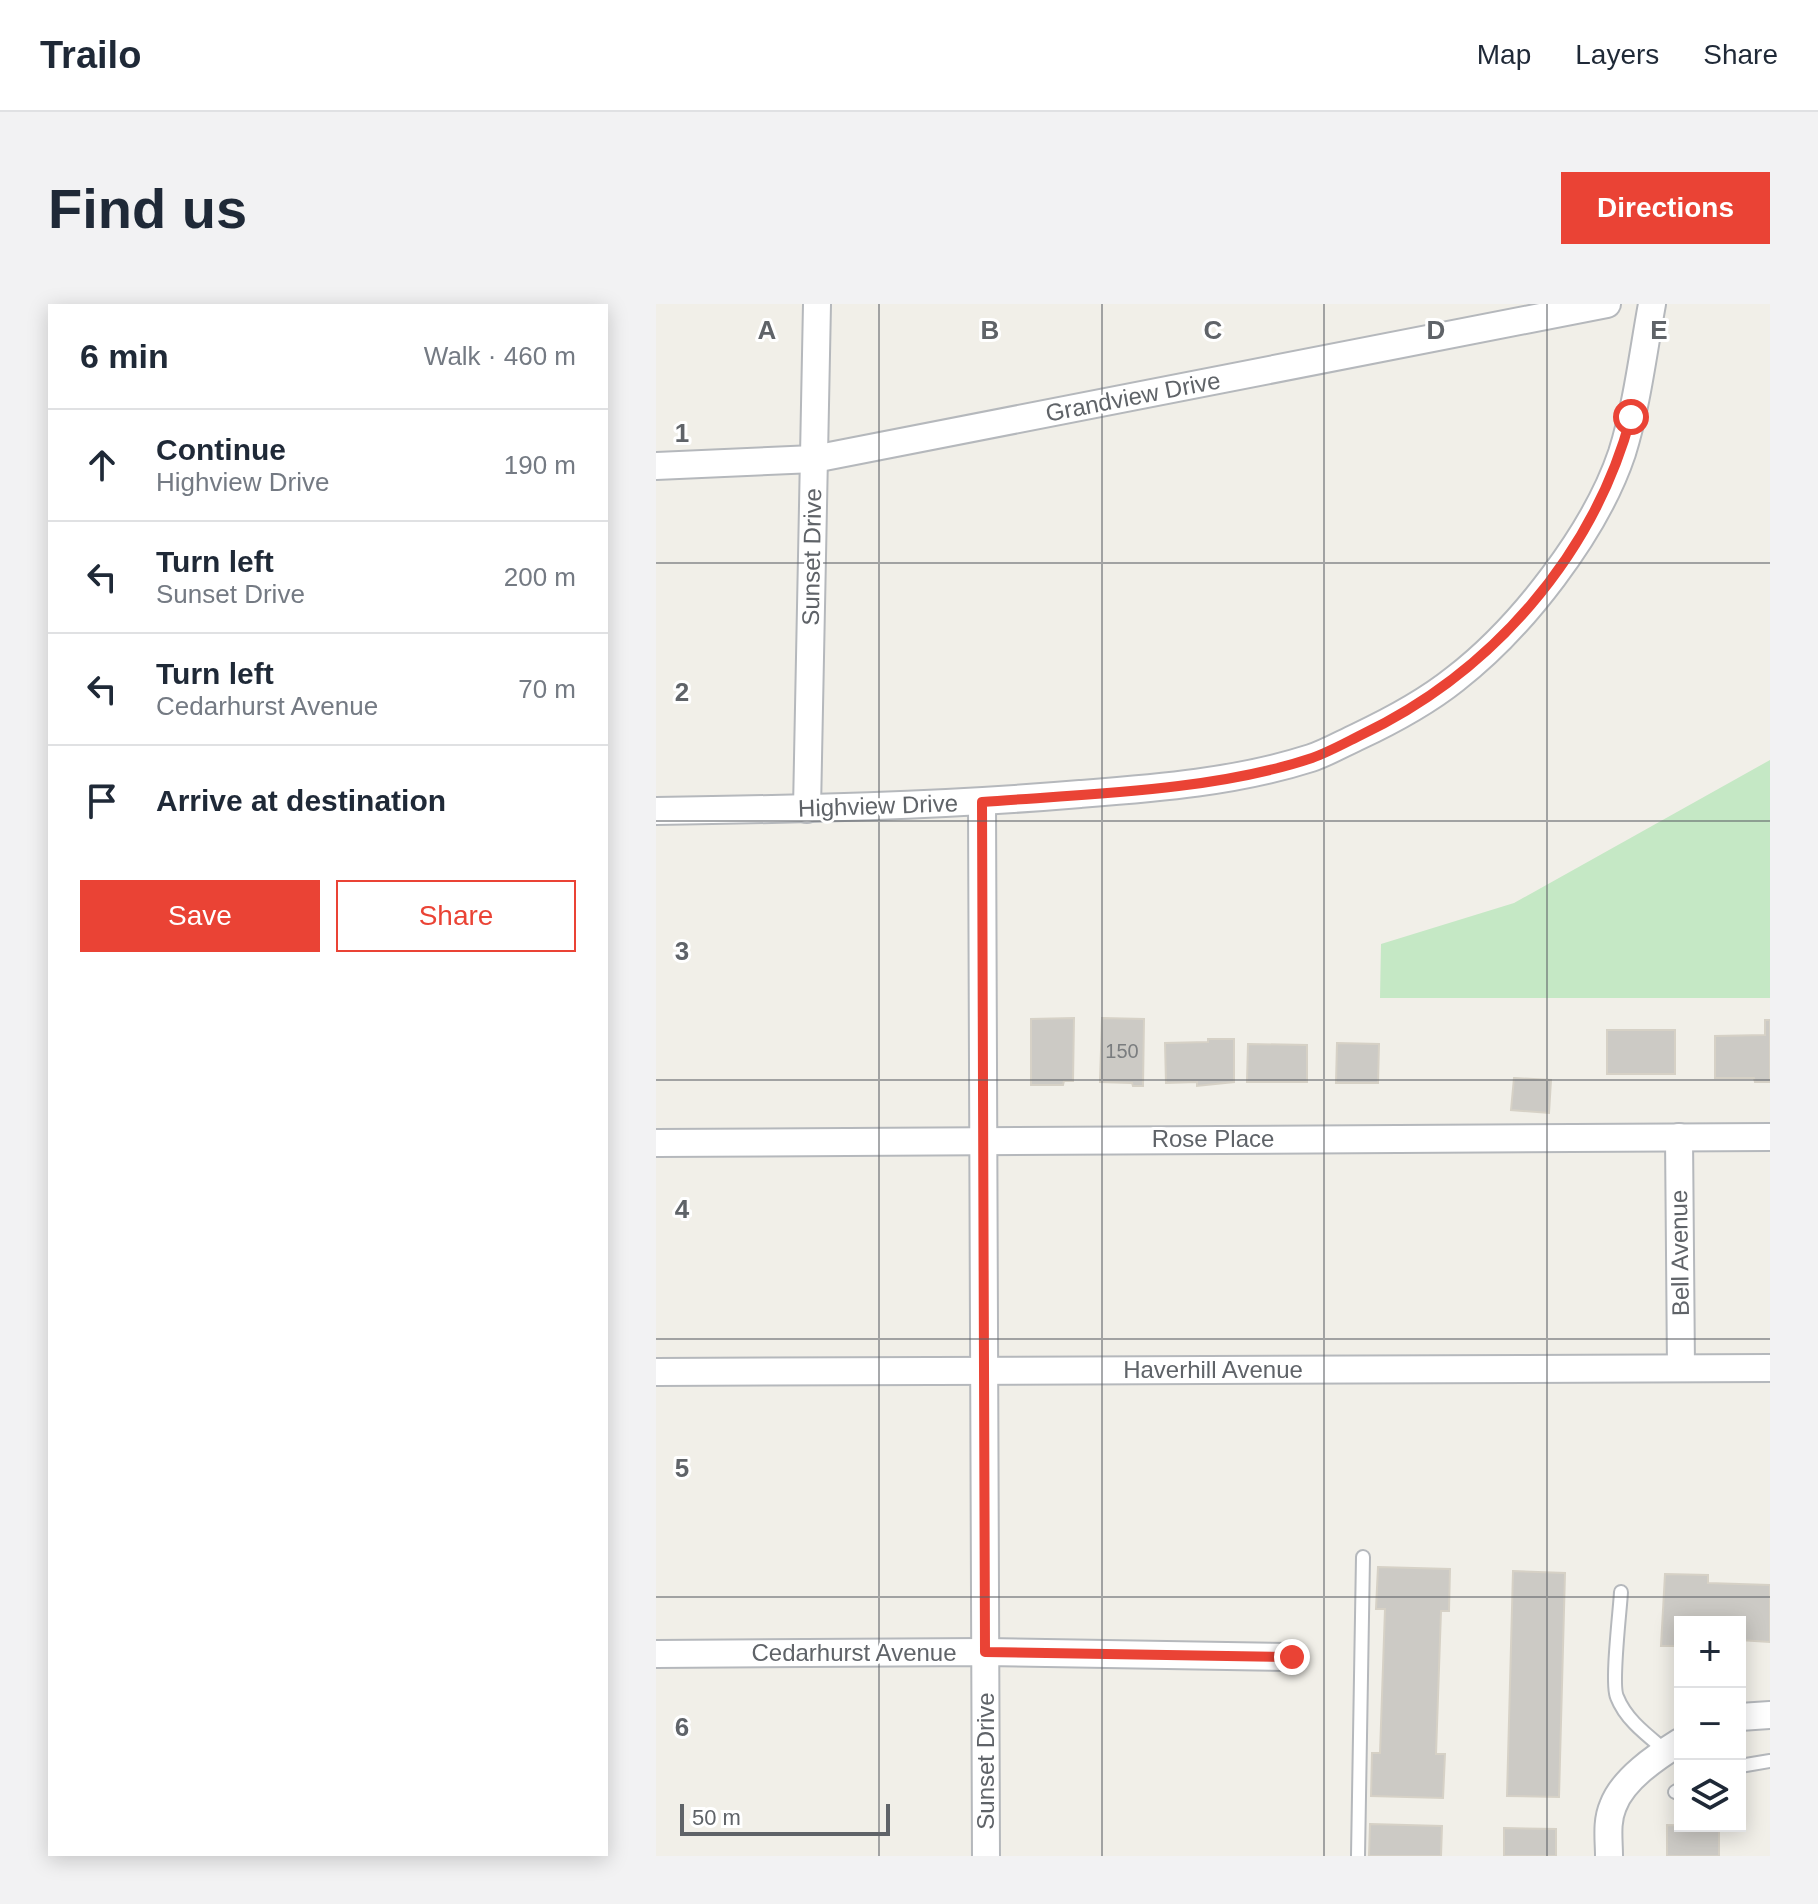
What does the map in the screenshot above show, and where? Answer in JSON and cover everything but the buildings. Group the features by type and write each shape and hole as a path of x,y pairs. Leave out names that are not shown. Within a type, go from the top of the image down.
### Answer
{"street":[{"name":"Sunset Drive","path":"807,809 817,304"},
{"name":"Grandview Drive","path":"656,466 814,459 1607,304"},
{"name":"Highview Drive","path":"656,811 982,802 1209,781 1314,757 1387,722 1456,679 1515,624 1573,550 1621,455 1652,304"},
{"name":"Sunset Drive","path":"982,802 986,1856"},
{"name":"Bell Avenue","path":"1679,1137 1681,1368"},
{"name":"Rose Place","path":"656,1143 1770,1137"},
{"name":"Haverhill Avenue","path":"656,1372 1770,1368"},
{"name":"Cedarhurst Avenue","path":"656,1654 985,1652 1292,1657"},
{"path":"1746,1717 1770,1715"},
{"path":"1609,1856 1608,1826 1613,1805 1635,1777 1673,1747"}],"lane":[{"path":"1358,1856 1363,1557"},
{"path":"1621,1592 1615,1693 1623,1710 1638,1727 1673,1747"},
{"path":"1746,1765 1770,1761"}],"green space":[{"path":"1770,760 1770,998 1380,998 1381,944 1514,903"}],"route":[{"path":"1292,1657 985,1652 982,802 1209,781 1276,768 1314,757 1422,702 1456,679 1515,624 1573,550 1621,455 1631,417"}]}
